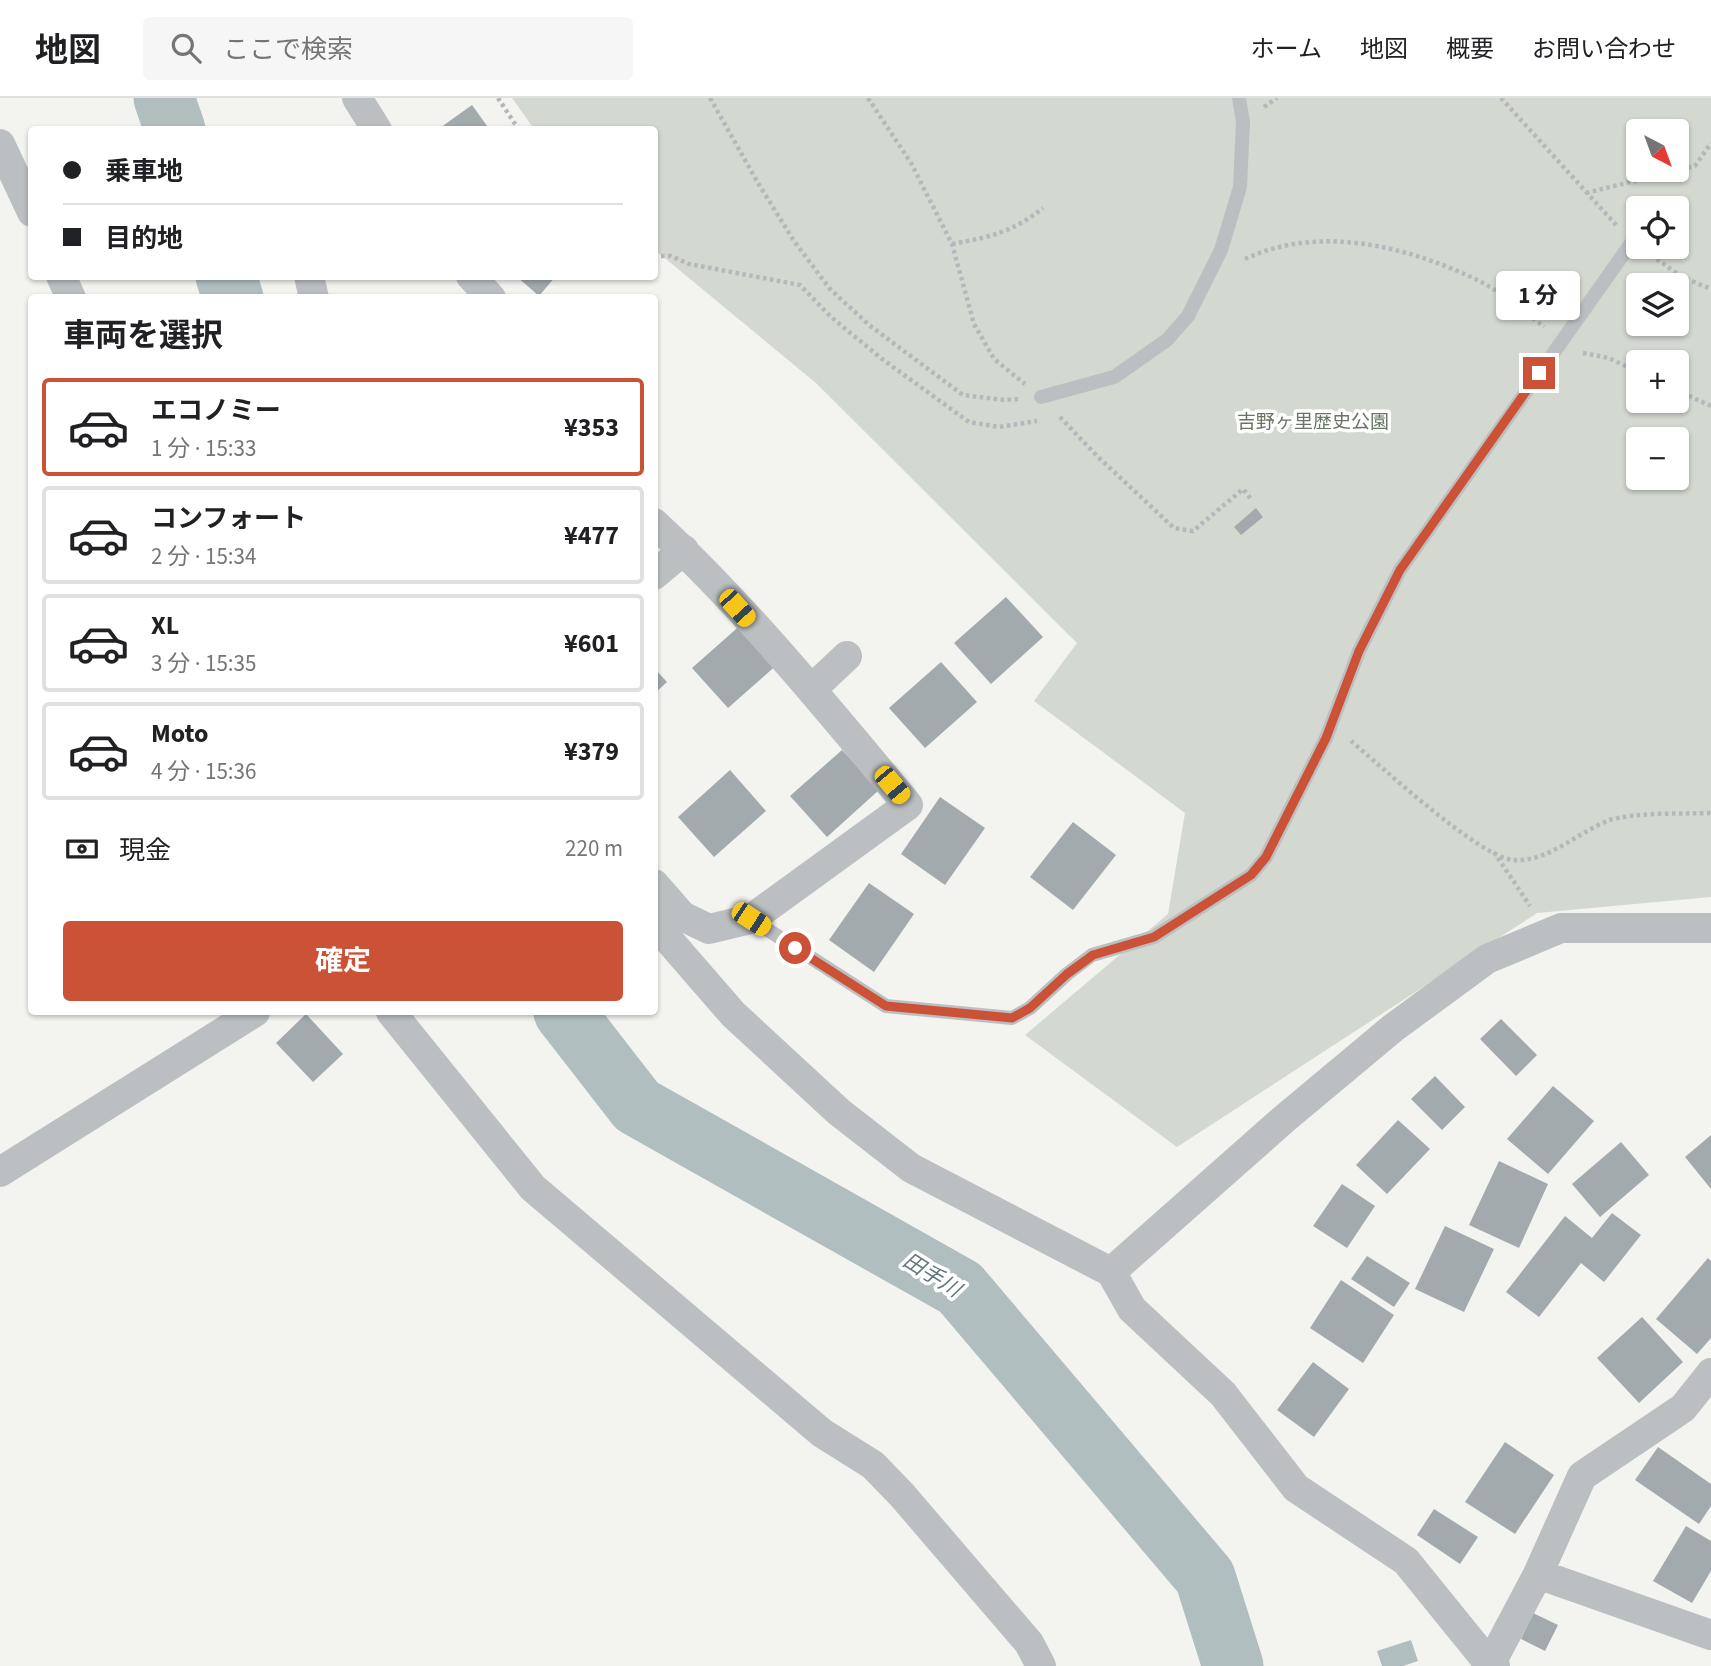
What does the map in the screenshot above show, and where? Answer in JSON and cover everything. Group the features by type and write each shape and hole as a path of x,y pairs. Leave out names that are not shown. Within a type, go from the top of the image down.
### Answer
{"street":[{"path":"357,98 374,126"},
{"path":"0,144 28,204"},
{"path":"475,280 487,294"},
{"path":"658,527 684,550 812,689 908,805 751,919 709,929 682,916 658,889"},
{"path":"658,572 684,550"},
{"path":"812,689 847,656"},
{"path":"658,928 733,1014 839,1112 911,1168 1111,1272 1132,1309 1223,1394 1296,1488 1406,1561 1493,1666"},
{"path":"1111,1272 1284,1119 1393,1028 1487,960 1561,928 1711,928"},
{"path":"0,1172 250,1015"},
{"path":"393,1015 533,1188 822,1433 873,1465 1029,1643 1041,1666"},
{"path":"1493,1666 1492,1661 1538,1574 1582,1476 1683,1408 1711,1373"},
{"path":"1538,1574 1711,1635"}],"lane":[{"path":"1041,397 1114,377 1167,340 1188,316 1220,250 1240,187 1243,122 1239,98"},
{"path":"751,919 886,1006 1012,1018 1030,1008 1067,974 1093,955 1154,937 1251,875 1266,857 1331,724 1359,651 1400,570 1626,250"}],"path":[{"path":"498,98 516,126"},
{"path":"710,98 794,241 830,289 869,325 963,395 1004,400 1041,397"},
{"path":"868,98 911,163 952,244 974,324 994,359 1041,397"},
{"path":"1501,98 1626,236"},
{"path":"1586,193 1695,166 1711,143"},
{"path":"952,244 996,236 1023,224 1043,208"},
{"path":"1206,277 1264,250 1329,240 1404,251 1475,278 1549,330"},
{"path":"658,256 671,256 689,264 800,285 831,317 882,359 969,422 999,426 1033,423 1045,418"},
{"path":"1657,259 1682,277 1711,289"},
{"path":"1577,352 1609,358 1626,366"},
{"path":"1689,396 1711,405"},
{"path":"1057,413 1096,455 1174,528 1193,531 1243,489 1251,499"},
{"path":"1331,724 1437,813 1485,849 1511,860 1536,857 1611,820 1711,813"},
{"path":"1493,852 1548,933"}],"green space":[{"name":"吉野ヶ里歴史公園","path":"512,98 1711,98 1711,897 1537,913 1177,1147 1025,1035 1168,914 1185,813 1034,701 1077,643 816,383 658,252 658,126 532,126"}],"shaded area":[{"path":"1411,1640 1418,1661 1403,1666 1382,1666 1377,1651"}],"building":[{"path":"472,105 487,126 443,126"},
{"path":"521,280 553,280 541,294 537,294"},
{"path":"1256,508 1263,517 1241,535 1234,527"},
{"path":"1006,597 1043,637 991,684 954,643"},
{"path":"744,622 780,662 728,708 692,668"},
{"path":"941,662 977,702 925,748 889,708"},
{"path":"658,672 667,682 658,690"},
{"path":"842,750 879,790 827,837 790,796"},
{"path":"730,770 766,811 714,857 678,817"},
{"path":"940,797 985,828 945,885 901,854"},
{"path":"1073,822 1116,855 1073,910 1030,877"},
{"path":"869,883 914,914 874,972 829,940"},
{"path":"307,1015 343,1054 313,1082 276,1043"},
{"path":"1501,1019 1537,1055 1516,1076 1480,1039"},
{"path":"1435,1076 1465,1107 1442,1130 1411,1099"},
{"path":"1553,1086 1594,1121 1548,1174 1507,1139"},
{"path":"1398,1120 1430,1149 1387,1194 1356,1165"},
{"path":"1711,1135 1711,1189 1685,1157"},
{"path":"1621,1142 1649,1175 1600,1217 1572,1184"},
{"path":"1499,1161 1548,1184 1519,1248 1469,1225"},
{"path":"1342,1184 1375,1206 1347,1248 1313,1226"},
{"path":"1612,1213 1641,1235 1604,1282 1581,1263 1539,1317 1506,1292 1565,1216 1592,1238"},
{"path":"1445,1226 1494,1249 1464,1312 1415,1289"},
{"path":"1367,1256 1410,1283 1394,1307 1351,1279"},
{"path":"1708,1258 1711,1261 1711,1338 1697,1354 1656,1319"},
{"path":"1341,1280 1394,1315 1363,1363 1310,1328"},
{"path":"1642,1317 1683,1362 1639,1403 1597,1358"},
{"path":"1313,1362 1349,1389 1314,1437 1277,1410"},
{"path":"1505,1442 1554,1475 1515,1534 1465,1502"},
{"path":"1658,1447 1711,1484 1711,1506 1699,1524 1635,1480"},
{"path":"1434,1509 1478,1537 1460,1564 1417,1535"},
{"path":"1686,1526 1711,1541 1711,1571 1692,1603 1653,1581"},
{"path":"1533,1613 1558,1625 1545,1651 1521,1639"}],"waterway":[{"name":"田手川","path":"164,98 174,126"},
{"name":"田手川","path":"227,280 232,294"},
{"name":"田手川","path":"566,1015 637,1106 960,1288 1205,1577 1233,1666"}],"route":[{"path":"795,948 886,1006 1012,1018 1030,1008 1067,974 1093,955 1154,937 1251,875 1266,857 1326,738 1359,651 1400,570 1539,373"}]}
